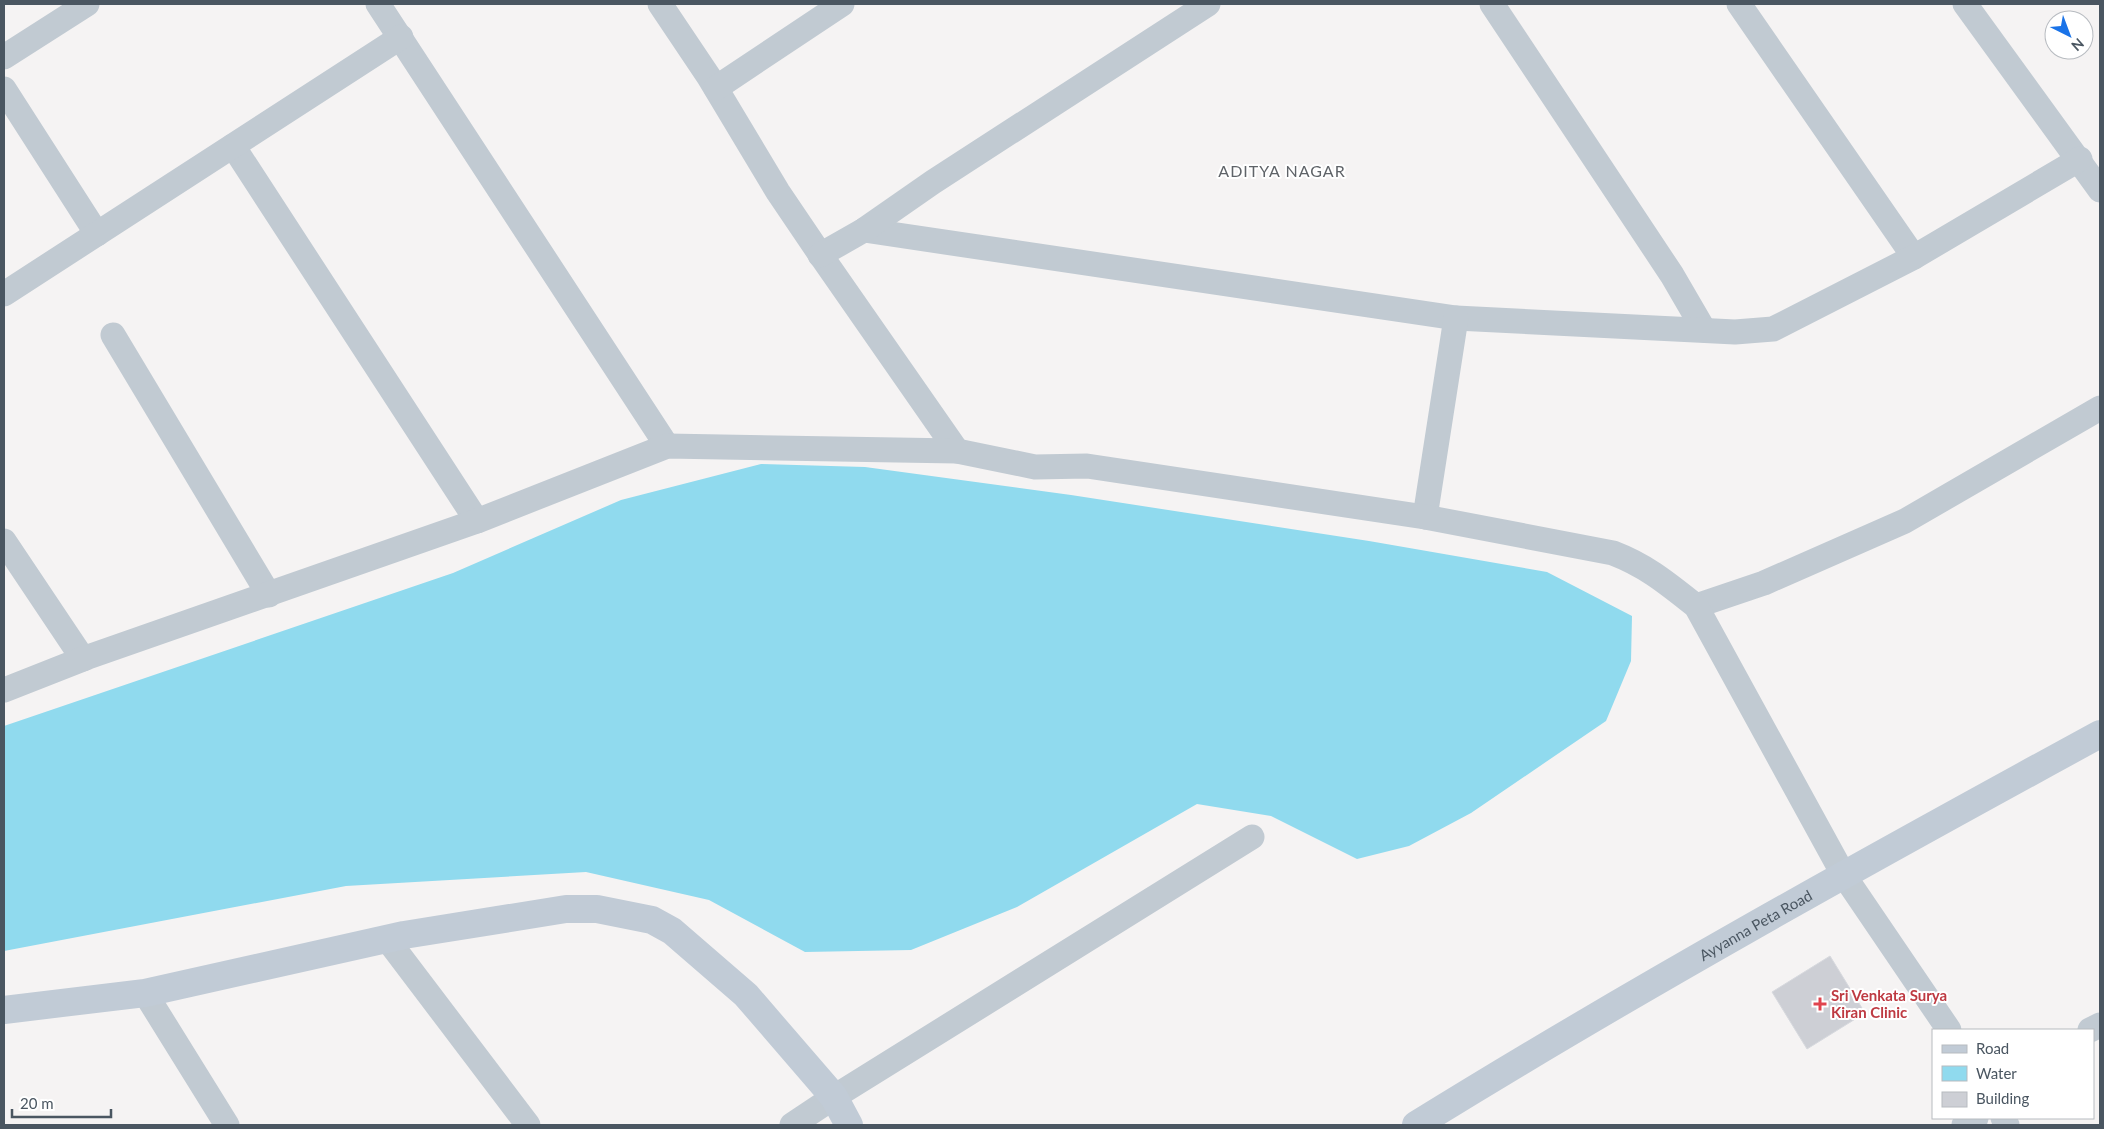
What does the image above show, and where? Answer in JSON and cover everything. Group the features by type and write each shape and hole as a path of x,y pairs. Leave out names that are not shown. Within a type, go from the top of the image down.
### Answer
{"street":[{"path":"4,57 88,4"},
{"path":"378,4 667,446"},
{"path":"660,4 716,88 778,192 957,451"},
{"path":"716,88 842,4"},
{"path":"820,255 864,230 933,182 1208,4"},
{"path":"1492,4 1672,275 1704,330"},
{"path":"1739,4 1914,257"},
{"path":"1964,4 2080,159 2100,190"},
{"path":"4,294 401,38"},
{"path":"4,89 97,234"},
{"path":"233,146 477,521"},
{"path":"864,230 1456,318 1735,332 1773,329 1914,257 2080,159"},
{"path":"1425,517 1456,318"},
{"path":"113,335 269,595"},
{"path":"1696,606 1764,583 1905,521 2100,408"},
{"path":"4,690 83,659 477,521 667,446 957,451 1035,467 1087,466 1425,517 1614,553 1637,562 1658,575 1696,606 1843,874 1948,1029"},
{"path":"4,542 83,659"},
{"name":"Ayyanna Peta Road","path":"1416,1125 1538,1049 1843,874 2100,734"},
{"path":"792,1125 1252,837"},
{"path":"4,1010 145,993 387,939 566,910 597,909 652,920 672,931 746,996 834,1097 849,1125"},
{"path":"387,939 528,1125"},
{"path":"145,993 227,1125"}],"water":[{"path":"761,464 865,467 1071,495 1369,541 1547,572 1632,616 1631,661 1606,721 1471,813 1409,846 1357,859 1271,816 1197,804 1017,907 911,950 805,952 709,900 586,872 346,886 4,951 4,726 453,573 621,500"}],"building":[{"path":"1830,956 1865,1013 1807,1049 1772,992"}],"place":[{"name":"Sri Venkata Surya Kiran Clinic","path":"1820,1004"}],"district":[{"name":"ADITYA NAGAR","path":"1282,170"}]}
